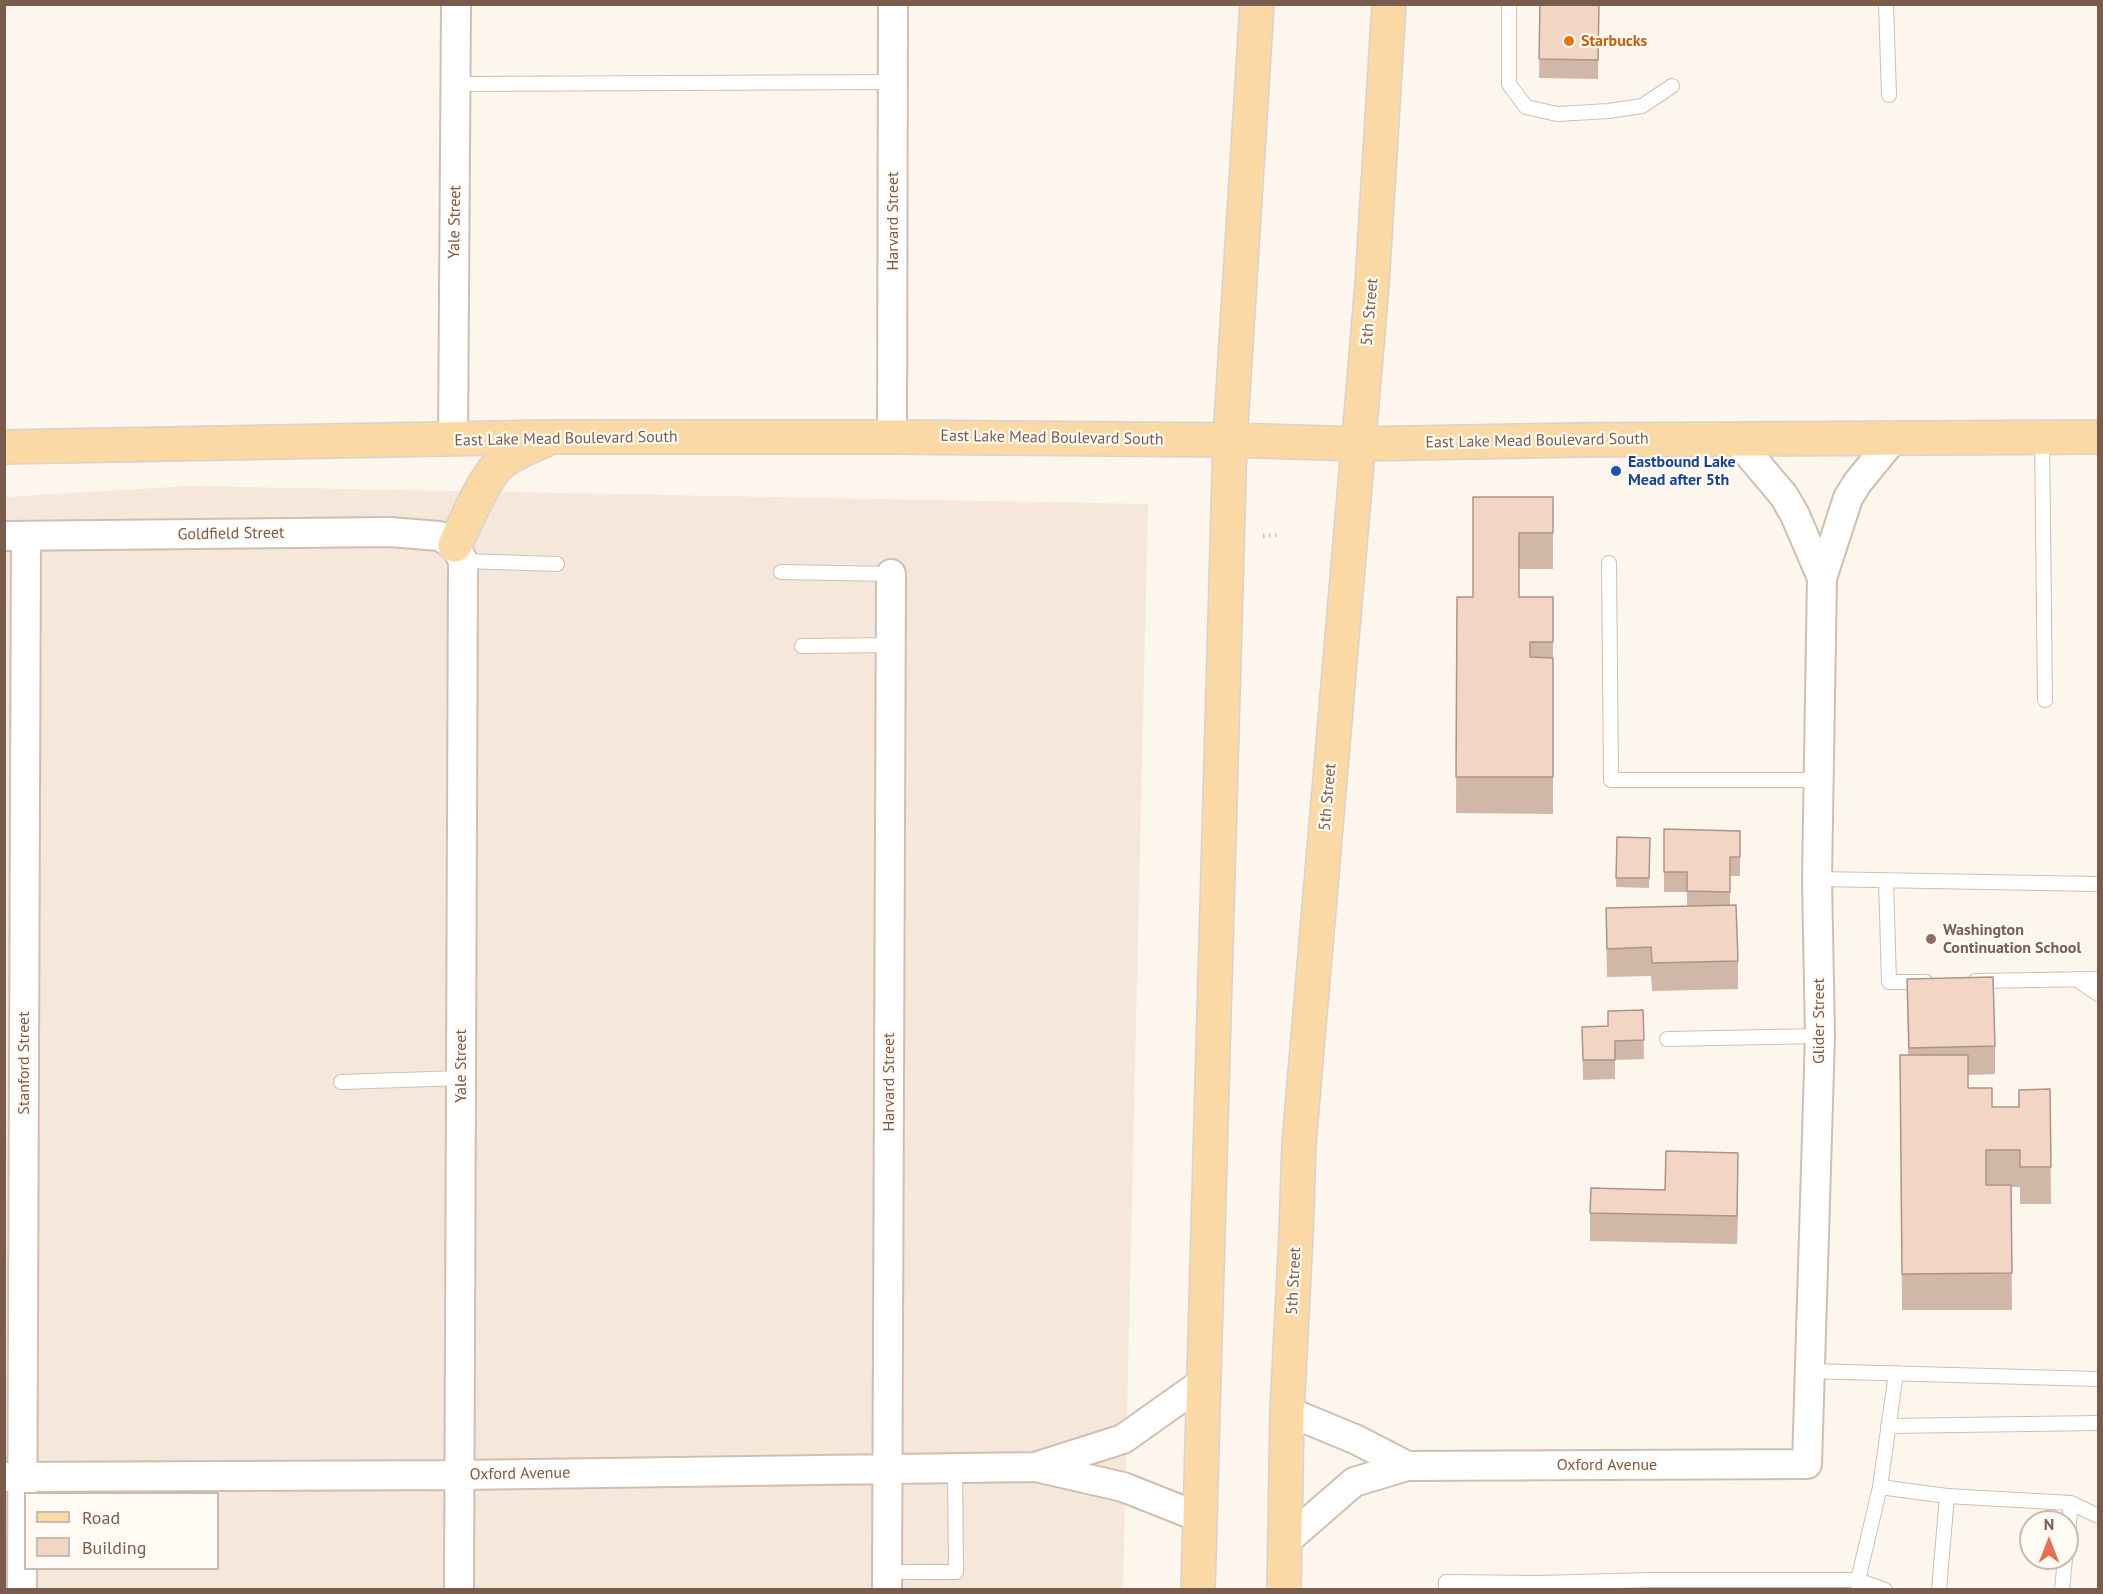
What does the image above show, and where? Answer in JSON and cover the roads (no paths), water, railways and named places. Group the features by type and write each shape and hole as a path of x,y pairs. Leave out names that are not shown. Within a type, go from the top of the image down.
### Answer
{"main road":[{"path":"1198,1590 1230,440 1257,4"},
{"name":"5th Street","path":"1284,1590 1287,1411 1299,1143 1372,285 1389,4"},
{"path":"459,553 489,476 499,464 511,456 550,437"},
{"name":"East Lake Mead Boulevard South","path":"4,447 550,437 892,437 1230,440 1359,444 2098,437"}],"street":[{"name":"Yale Street","path":"453,440 456,4"},
{"name":"Harvard Street","path":"892,437 893,4"},
{"name":"Glider Street","path":"1807,1464 1808,1371 1820,1036 1817,879 1821,578 1848,498 1894,438"},
{"name":"Glider Street","path":"1736,439 1785,495 1821,578"},
{"name":"Goldfield Street","path":"15,536 390,532 439,536 459,553"},
{"name":"Stanford Street","path":"15,536 14,1477 22,1590"},
{"name":"Yale Street","path":"459,553 461,1078 459,1590"},
{"name":"Harvard Street","path":"887,1581 891,574"},
{"name":"Oxford Avenue","path":"1036,1467 1123,1439 1202,1383"},
{"name":"Oxford Avenue","path":"1287,1411 1357,1440 1407,1466"},
{"name":"Oxford Avenue","path":"1285,1542 1354,1482 1407,1466 1807,1464"},
{"name":"Oxford Avenue","path":"14,1477 1036,1467 1123,1487 1199,1517"}],"lane":[{"path":"1509,4 1509,84 1526,107 1557,114 1609,111 1642,106 1672,86"},
{"path":"1886,4 1889,95"},
{"path":"456,84 893,82"},
{"path":"2042,438 2045,700"},
{"path":"459,553 557,564"},
{"path":"1609,563 1611,780 1818,780"},
{"path":"781,572 891,574"},
{"path":"802,646 891,645"},
{"path":"1817,879 2098,884"},
{"path":"1886,880 1889,982 1936,982"},
{"path":"2076,979 2098,994"},
{"path":"1959,981 2098,979"},
{"path":"1667,1039 1820,1036"},
{"path":"341,1082 461,1078"},
{"path":"1808,1371 2098,1379"},
{"path":"1859,1585 1880,1487 1896,1373"},
{"path":"1888,1426 2098,1423"},
{"path":"887,1581 956,1572 955,1467"},
{"path":"1880,1487 1947,1496 2071,1503 2098,1516"},
{"path":"1940,1590 1947,1496"},
{"path":"2070,1510 2071,1503"},
{"path":"2062,1590 2064,1570"},
{"path":"1446,1590 1446,1582 1540,1583 1651,1580 1752,1585 1859,1585 1885,1590"}],"place":[{"name":"Starbucks","path":"1569,41"},
{"name":"Eastbound Lake Mead after 5th","path":"1616,471"},
{"name":"Washington Continuation School","path":"1931,939"}]}
